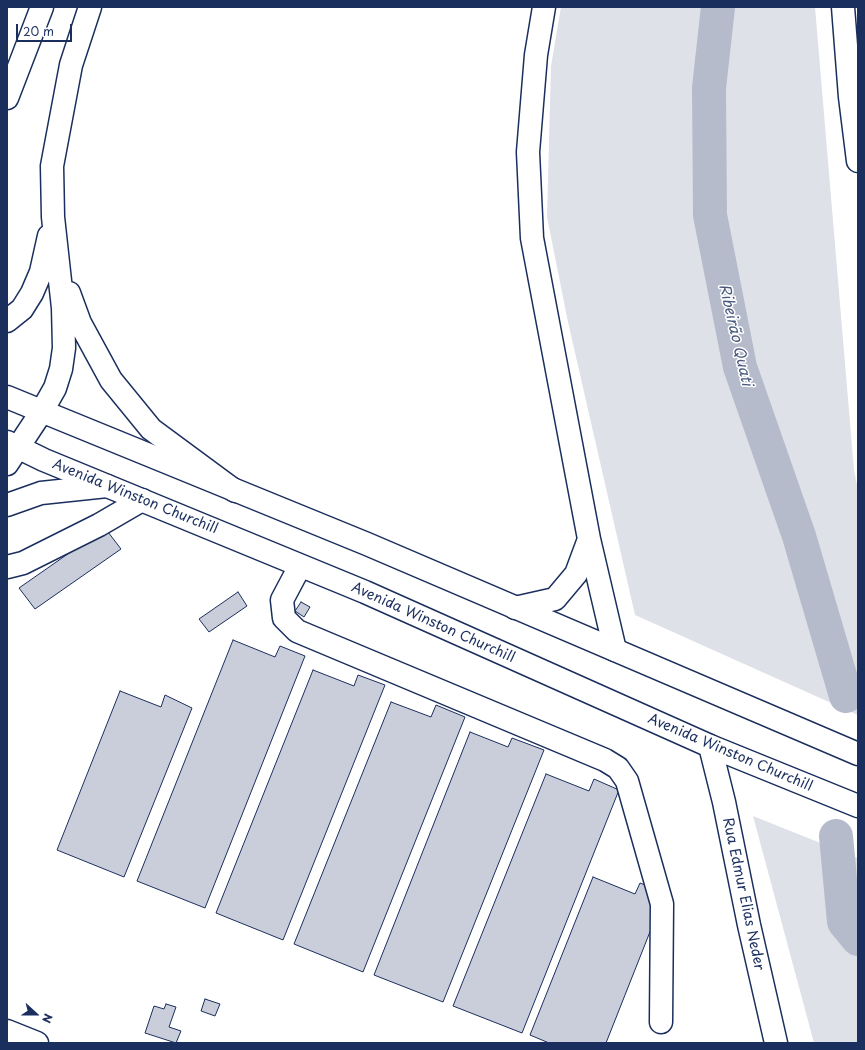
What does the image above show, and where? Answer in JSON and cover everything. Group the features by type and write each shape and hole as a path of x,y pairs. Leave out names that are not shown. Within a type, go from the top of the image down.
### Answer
{"main road":[{"path":"7,98 42,7"},
{"path":"11,451 42,411 55,388 62,369 64,348 63,308 53,217 52,166 71,65 90,7"},
{"path":"544,7 536,55 528,152 532,238 589,539 615,650"},
{"path":"843,7 850,97 858,161"},
{"path":"7,321 22,309 32,293 41,272 53,217"},
{"path":"57,258 80,323 111,380 150,429 236,491"},
{"path":"7,396 367,544 858,754"},
{"name":"Avenida Winston Churchill","path":"11,451 107,486 365,592 710,746 858,806"},
{"path":"7,505 41,493 107,486"},
{"path":"7,567 23,563 100,526 142,500"},
{"path":"514,608 555,599 576,574 589,539"},
{"path":"300,566 282,600 284,618 297,631 605,760 618,768 627,781 662,904 661,1022"},
{"name":"Rua Edmur Elias Neder","path":"710,746 724,802 749,925 776,1043"},
{"path":"7,1031 37,1043"}],"shaded area":[{"path":"561,7 815,7 854,470 858,490 858,715 635,615 568,322 547,217 551,66"},
{"path":"753,816 858,858 858,1043 814,1043"}],"building":[{"path":"105,528 121,549 35,609 19,588"},
{"path":"238,592 247,606 209,632 199,619"},
{"path":"301,602 310,607 304,617 295,611"},
{"path":"233,640 275,657 280,646 305,656 205,908 137,881"},
{"path":"313,670 354,686 358,675 385,685 283,940 216,913"},
{"path":"120,691 161,707 165,695 192,708 124,877 57,850"},
{"path":"391,702 431,717 436,705 465,717 363,972 294,944"},
{"path":"470,732 508,747 512,738 544,750 443,1002 374,975"},
{"path":"546,774 589,791 594,779 619,790 522,1033 453,1006"},
{"path":"593,877 635,894 640,883 653,888 649,899 661,904 606,1043 549,1043 530,1035"},
{"path":"205,999 220,1004 215,1016 201,1011"},
{"path":"166,1004 176,1007 169,1027 181,1031 176,1043 145,1033 154,1006 164,1009"}],"waterway":[{"name":"Ribeirão Quati","path":"718,7 709,88 710,215 740,367 799,536 846,696"},
{"name":"Ribeirão Quati","path":"836,836 844,922 858,939"}]}
